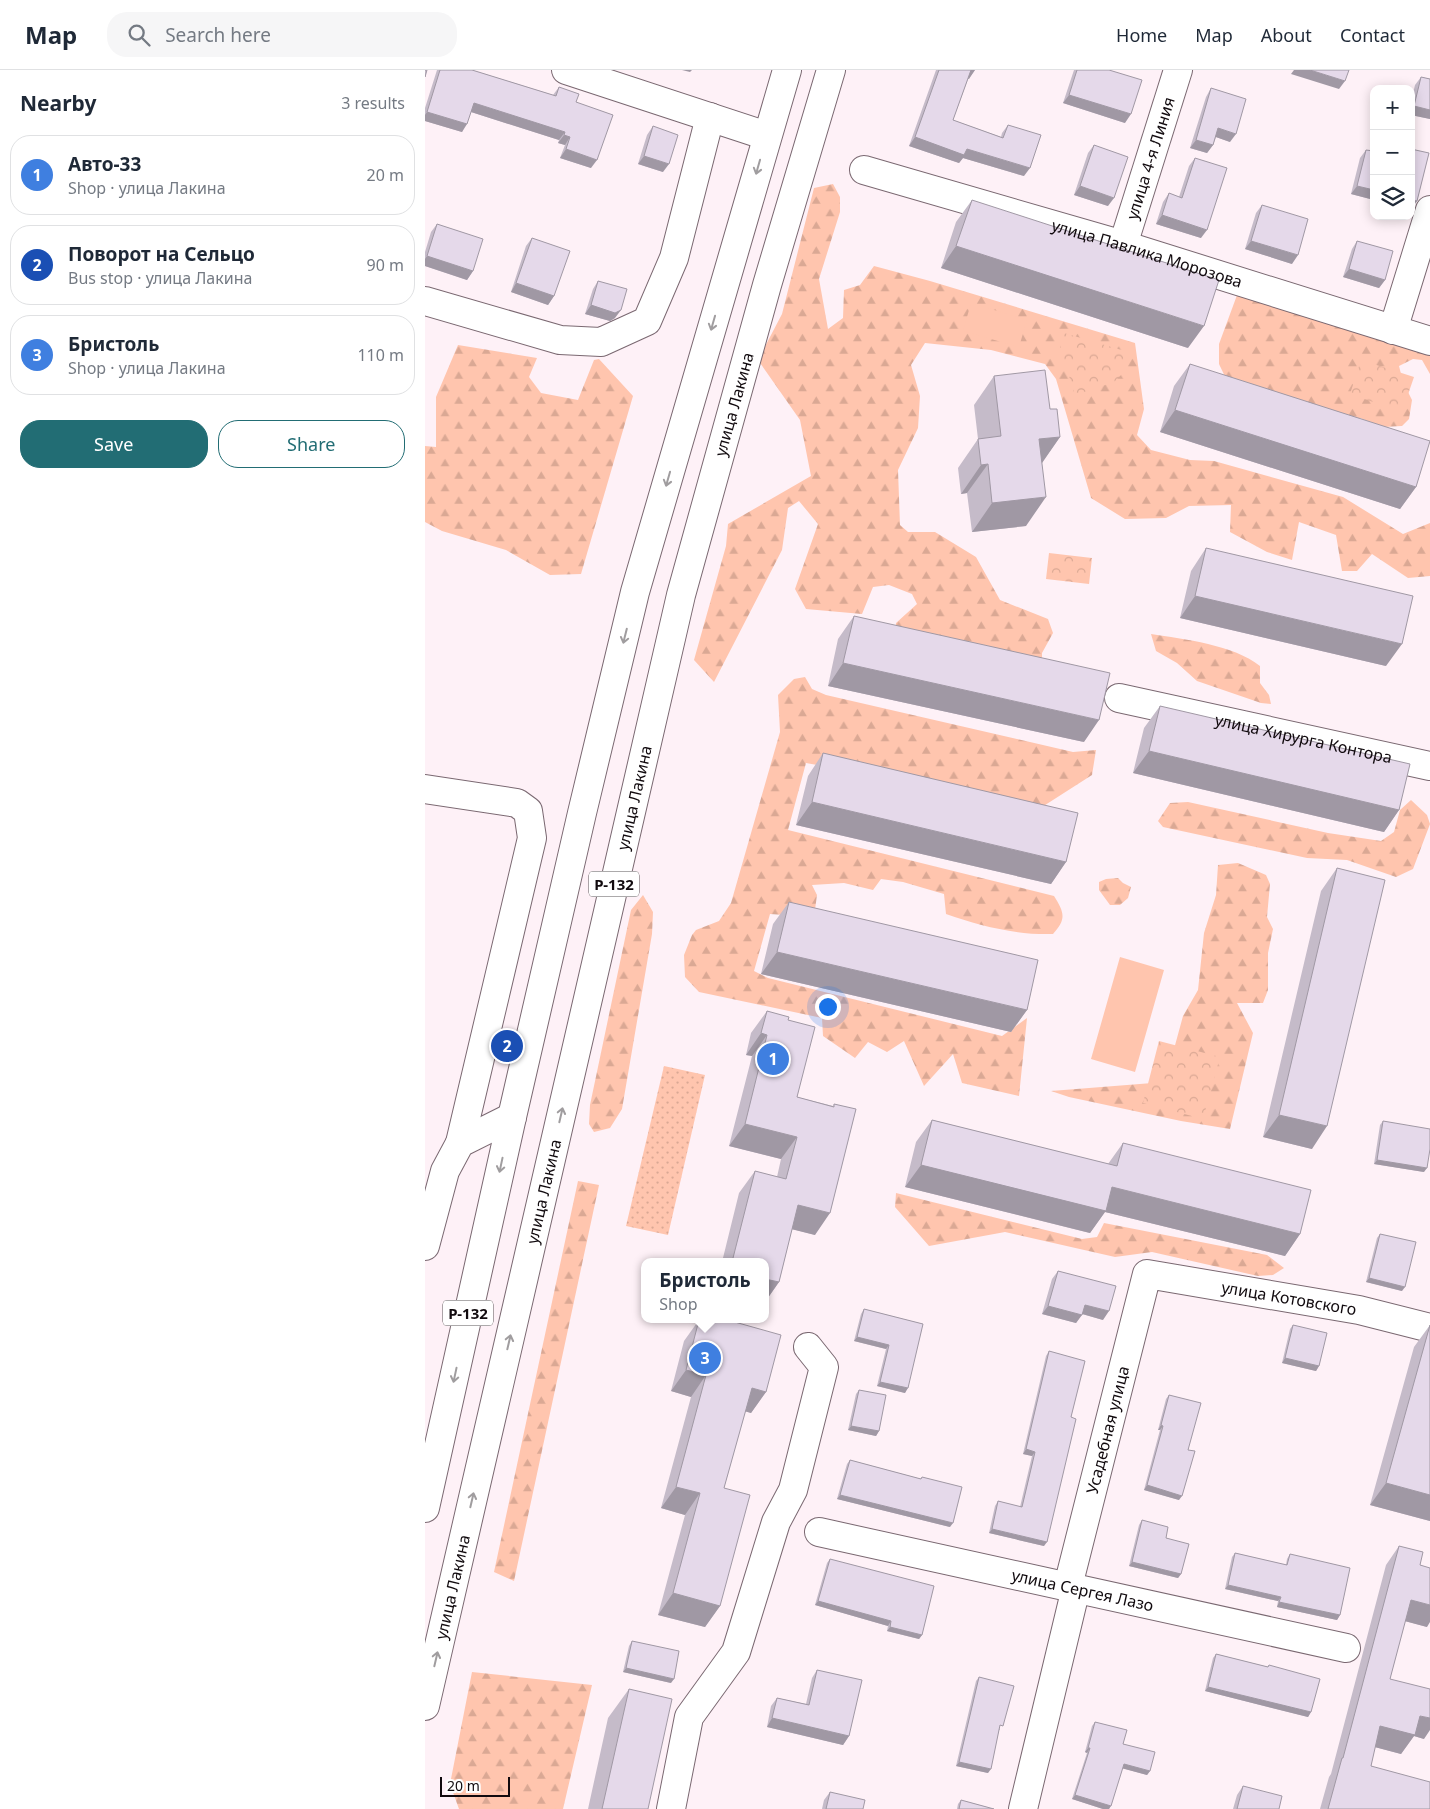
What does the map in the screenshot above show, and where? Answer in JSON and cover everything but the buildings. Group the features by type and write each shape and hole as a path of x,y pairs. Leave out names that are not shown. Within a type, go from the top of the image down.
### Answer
{"main road":[{"path":"566,70 767,136"},
{"name":"Р-132","path":"425,1508 511,1117 635,592 787,70"},
{"name":"улица Лакина","path":"425,1706 681,595 767,285 831,70"},
{"name":"улица 4-я Линия","path":"1123,246 1178,70"},
{"path":"425,300 559,340 601,342 647,321 674,258 710,117"},
{"name":"улица Павлика Морозова","path":"864,170 1123,246 1430,342"},
{"path":"1393,330 1430,210"},
{"name":"улица Хирурга Контора","path":"1119,698 1430,766"},
{"path":"425,789 517,803 528,811 532,838 460,1143 445,1171 425,1246"},
{"path":"460,1143 511,1117"},
{"name":"улица Котовского","path":"1147,1274 1359,1310 1430,1328"},
{"name":"Усадебная улица","path":"1023,1809 1072,1587 1147,1274"},
{"path":"671,1809 689,1717 736,1652 776,1522 793,1490 824,1367 808,1347"},
{"name":"улица Сергея Лазо","path":"819,1532 1346,1648"}],"green space":[{"path":"833,184 840,197 840,212 819,279 828,329 843,318 844,290 860,285 874,266 1135,343 1144,409 1137,435 1151,450 1190,460 1214,461 1343,497 1403,534 1430,523 1430,576 1408,578 1372,554 1357,571 1342,571 1336,535 1299,522 1292,560 1267,552 1230,532 1231,505 1189,506 1166,518 1125,519 1091,498 1056,379 1045,364 991,350 925,343 911,365 920,396 918,428 898,470 900,525 908,532 935,532 976,557 1000,600 1048,619 1053,633 1042,653 1042,673 967,660 952,638 920,650 894,647 896,623 917,604 912,594 889,585 873,587 862,614 806,609 795,589 818,524 799,501 788,508 782,550 714,682 694,660 726,546 728,524 811,476 800,420 758,360 782,314 814,188"},
{"path":"1240,287 1430,341 1430,374 1422,360 1413,359 1399,366 1403,382 1412,400 1409,419 1402,426 1383,427 1360,418 1349,428 1230,387 1219,364 1219,344"},
{"path":"971,303 1027,320 1019,347 963,331"},
{"path":"1064,333 1125,351 1127,369 1114,382 1075,395 1069,376 1058,355"},
{"path":"458,345 537,358 529,377 541,393 578,400 594,360 599,359 633,396 581,574 550,575 506,550 442,531 425,522 425,446 436,447 436,397"},
{"path":"1361,360 1414,377 1402,412 1350,394"},
{"path":"1049,553 1092,558 1089,584 1046,579"},
{"path":"1151,634 1208,644 1237,653 1249,659 1260,666 1260,683 1269,695 1271,704 1261,703 1197,681 1177,663 1156,651"},
{"path":"805,677 812,689 826,695 1073,752 1096,750 1092,775 1028,816 912,782 806,763 788,830 1054,896 1062,911 1062,920 1053,934 1025,933 985,926 946,914 944,894 903,882 881,879 873,890 844,883 812,885 817,895 814,917 770,914 754,971 768,978 1002,1036 1027,1018 1019,1096 962,1083 953,1054 924,1086 904,1041 887,1052 868,1042 855,1058 823,1036 822,1018 699,992 685,977 684,955 692,935 696,930 719,921 731,903 780,732 778,695 794,679"},
{"path":"1411,800 1427,815 1430,824 1413,869 1396,877 1347,860 1307,858 1163,827 1158,821 1170,803 1188,802 1328,833 1381,841 1394,832 1400,810"},
{"path":"1238,863 1266,875 1270,884 1267,917 1273,929 1268,953 1268,990 1263,1003 1237,1003 1253,1033 1230,1129 1181,1121 1069,1097 1051,1091 1165,1082 1183,1016 1198,990 1204,933 1216,895 1218,865"},
{"path":"1118,878 1131,887 1128,898 1120,905 1110,905 1099,890 1099,882"},
{"path":"643,895 653,912 652,934 622,1109 610,1128 594,1132 589,1124 590,1105 631,910"},
{"path":"1120,957 1164,970 1135,1072 1091,1059"},
{"path":"1159,1041 1220,1057 1203,1119 1143,1103"},
{"path":"664,1066 705,1075 668,1235 626,1226"},
{"path":"578,1181 599,1185 514,1581 494,1572"},
{"path":"896,1193 1082,1239 1097,1237 1104,1223 1267,1255 1284,1268 1273,1275 1258,1276 1152,1252 1115,1257 1005,1232 929,1246 895,1207"},
{"path":"472,1672 592,1685 563,1809 459,1809 450,1784"}],"place":[{"name":"Поворот на Сельцо","path":"507,1046"},
{"name":"Авто-33","path":"773,1059"},
{"name":"Бристоль","path":"705,1358"}]}
